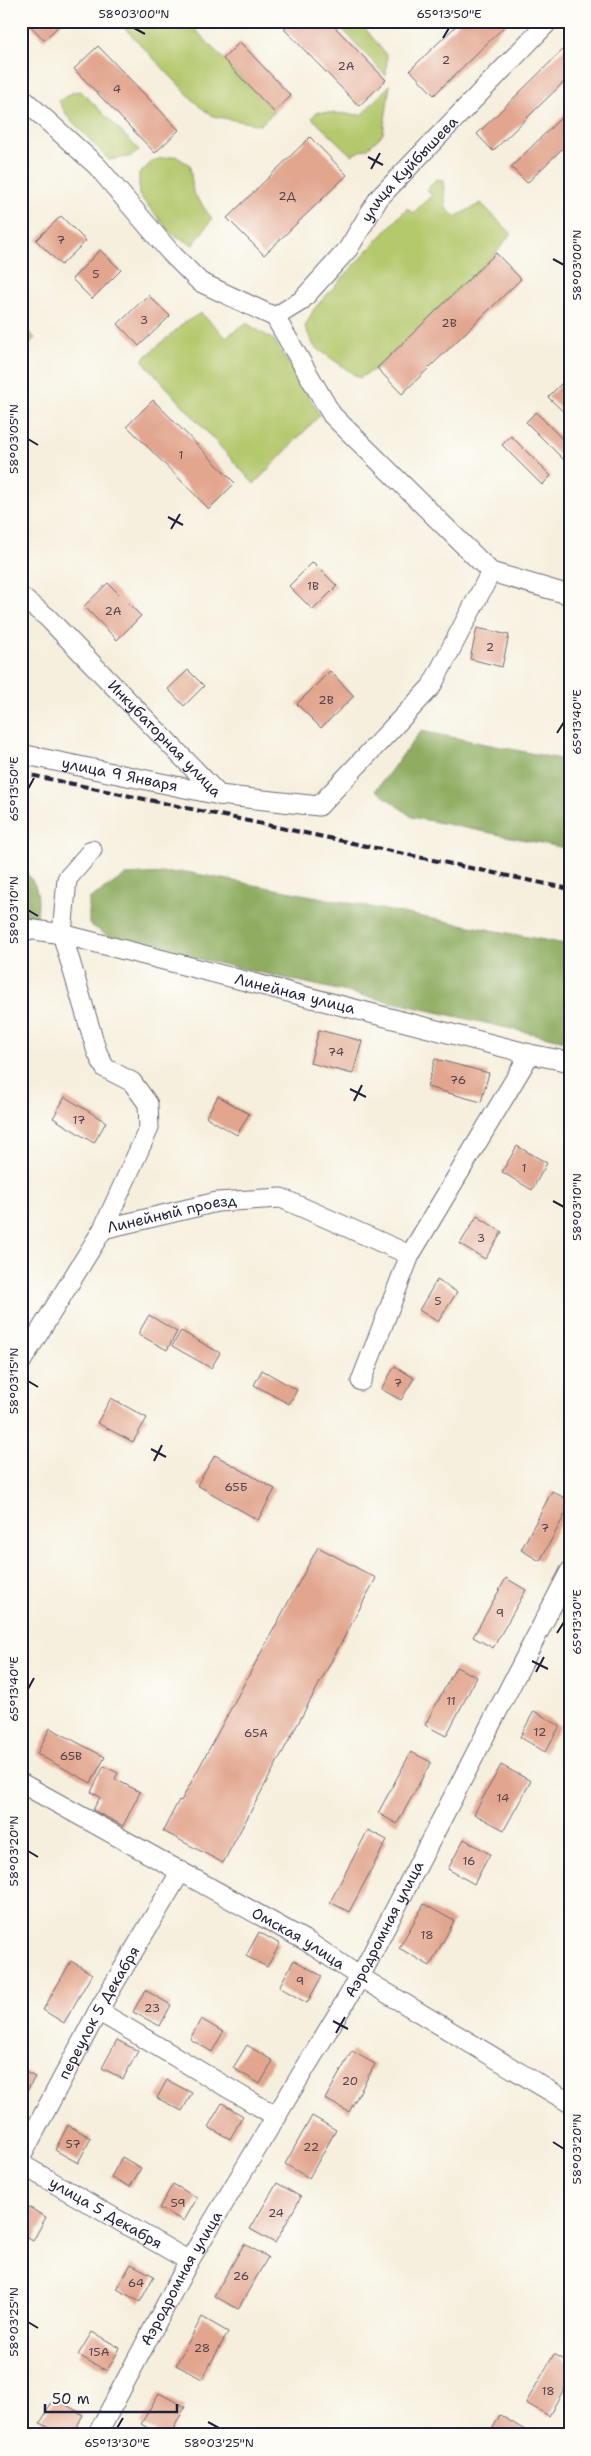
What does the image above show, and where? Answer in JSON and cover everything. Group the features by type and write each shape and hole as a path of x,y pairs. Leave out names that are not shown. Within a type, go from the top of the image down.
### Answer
{"street":[{"name":"улица Куйбышева","path":"275,317 301,301 348,249 379,198 549,21"},
{"path":"21,97 97,166 170,252 200,282 275,317 332,415 491,572 570,595"},
{"name":"Инкубаторная улица","path":"21,597 47,617 219,795 319,806 431,687 491,572"},
{"name":"улица 9 Января","path":"21,754 219,795"},
{"path":"62,934 67,879 92,850"},
{"name":"Линейная улица","path":"21,928 62,934 530,1054 570,1062"},
{"name":"Линейный проезд","path":"62,934 97,1052 105,1068 132,1082 148,1104 149,1128 103,1229"},
{"path":"361,1381 410,1255 530,1054"},
{"name":"Линейный проезд","path":"103,1229 218,1202 281,1198 410,1255"},
{"path":"21,1362 103,1229"},
{"name":"Аэродромная улица","path":"97,2435 190,2261 360,1977 570,1571"},
{"name":"Омская улица","path":"21,1784 308,1942 360,1977 570,2103"},
{"name":"переулок 5 Декабря","path":"21,2157 98,2012 181,1871"},
{"path":"98,2012 277,2117"},
{"name":"улица 5 Декабря","path":"21,2164 190,2261"}],"green space":[{"path":"118,21 187,21 274,112 260,125 213,116 199,106"},
{"path":"335,21 359,21 387,56 386,76"},
{"path":"390,85 383,134 368,148 351,155 312,118 317,112 361,115"},
{"path":"81,91 139,150 132,156 109,160 68,117 59,101 73,92"},
{"path":"175,156 190,165 193,192 212,219 193,245 171,233 139,195 139,174 154,160"},
{"path":"436,179 443,180 446,208 455,217 481,203 511,233 496,253 377,368 359,378 314,346 305,327 314,309 407,208 413,213 432,195 427,190"},
{"path":"201,313 226,337 246,323 274,340 320,415 254,484 142,360 184,323"},
{"path":"21,325 35,338 21,352"},
{"path":"421,731 570,761 570,849 412,817 376,790"},
{"path":"21,868 31,879 38,895 37,917 21,916"},
{"path":"186,872 570,945 570,1042 115,940 89,924 89,899 126,875"}],"building":[{"path":"26,21 64,21 44,40"},
{"path":"292,21 329,21 386,80 359,106 284,29"},
{"path":"461,21 510,21 434,95 410,70"},
{"path":"240,42 291,96 274,112 223,59"},
{"path":"570,43 570,76 493,151 477,134"},
{"path":"98,46 179,130 155,153 74,69"},
{"path":"570,109 570,141 527,183 511,167"},
{"path":"310,137 347,175 264,255 227,218"},
{"path":"61,216 86,241 61,265 36,240"},
{"path":"100,250 121,270 92,299 72,279"},
{"path":"496,253 521,279 402,394 377,368"},
{"path":"148,295 170,316 139,346 118,324"},
{"path":"568,377 570,379 570,418 548,397"},
{"path":"153,400 235,483 209,509 127,426"},
{"path":"536,412 570,447 570,461 567,463 526,422"},
{"path":"511,436 551,476 542,485 502,445"},
{"path":"313,562 337,586 313,610 289,586"},
{"path":"108,583 141,616 117,640 84,606"},
{"path":"477,628 509,635 502,667 470,659"},
{"path":"188,670 204,686 184,706 168,689"},
{"path":"330,671 354,696 321,728 297,704"},
{"path":"319,1030 362,1041 353,1074 310,1063"},
{"path":"435,1059 489,1073 481,1102 427,1087"},
{"path":"218,1096 249,1114 237,1135 206,1117"},
{"path":"65,1097 106,1122 94,1143 53,1118"},
{"path":"517,1146 547,1163 532,1190 502,1172"},
{"path":"477,1216 502,1232 485,1259 460,1244"},
{"path":"437,1280 457,1292 438,1322 419,1310"},
{"path":"149,1315 177,1332 167,1350 138,1334"},
{"path":"181,1331 220,1353 211,1368 172,1346"},
{"path":"395,1366 414,1378 401,1400 381,1389"},
{"path":"262,1370 297,1390 289,1404 254,1385"},
{"path":"111,1398 147,1418 133,1442 97,1423"},
{"path":"215,1455 275,1489 258,1520 197,1485"},
{"path":"552,1491 570,1501 570,1505 540,1561 521,1550"},
{"path":"318,1547 376,1578 223,1863 163,1831"},
{"path":"506,1578 526,1590 493,1648 473,1637"},
{"path":"456,1667 477,1677 446,1736 425,1725"},
{"path":"534,1711 560,1726 545,1752 520,1737"},
{"path":"50,1728 105,1757 91,1783 37,1754"},
{"path":"411,1752 431,1762 397,1824 378,1813"},
{"path":"501,1765 531,1781 504,1830 474,1814"},
{"path":"104,1766 118,1773 115,1779 140,1792 123,1826 93,1810 100,1797 91,1792"},
{"path":"368,1830 387,1840 349,1912 330,1902"},
{"path":"464,1839 490,1854 474,1884 448,1869"},
{"path":"424,1904 454,1921 430,1966 399,1948"},
{"path":"259,1932 280,1944 267,1967 246,1956"},
{"path":"294,1960 322,1976 307,2003 279,1987"},
{"path":"71,1961 92,1974 64,2023 43,2010"},
{"path":"145,1990 171,2005 160,2026 133,2012"},
{"path":"201,2019 223,2032 212,2052 190,2039"},
{"path":"117,2040 138,2051 123,2079 102,2068"},
{"path":"247,2045 273,2061 260,2084 233,2068"},
{"path":"352,2051 375,2064 349,2112 325,2099"},
{"path":"21,2070 35,2077 21,2101"},
{"path":"167,2080 192,2093 182,2111 157,2098"},
{"path":"222,2103 243,2116 230,2139 208,2127"},
{"path":"312,2116 336,2130 309,2178 285,2164"},
{"path":"68,2125 91,2138 78,2163 55,2150"},
{"path":"122,2157 141,2168 130,2187 111,2177"},
{"path":"277,2183 301,2197 275,2243 250,2229"},
{"path":"173,2184 197,2198 184,2221 159,2208"},
{"path":"23,2204 46,2217 33,2241 21,2234"},
{"path":"244,2244 268,2257 238,2309 214,2296"},
{"path":"131,2264 154,2276 140,2302 117,2289"},
{"path":"202,2317 228,2332 202,2379 176,2365"},
{"path":"92,2332 120,2348 107,2371 78,2355"},
{"path":"554,2354 570,2363 570,2378 549,2416 526,2403"},
{"path":"159,2393 185,2407 170,2435 160,2435 141,2424"},
{"path":"55,2398 83,2415 72,2435 62,2435 40,2423"},
{"path":"500,2415 533,2435 489,2435"}],"railway":[{"path":"21,773 570,889"}]}
